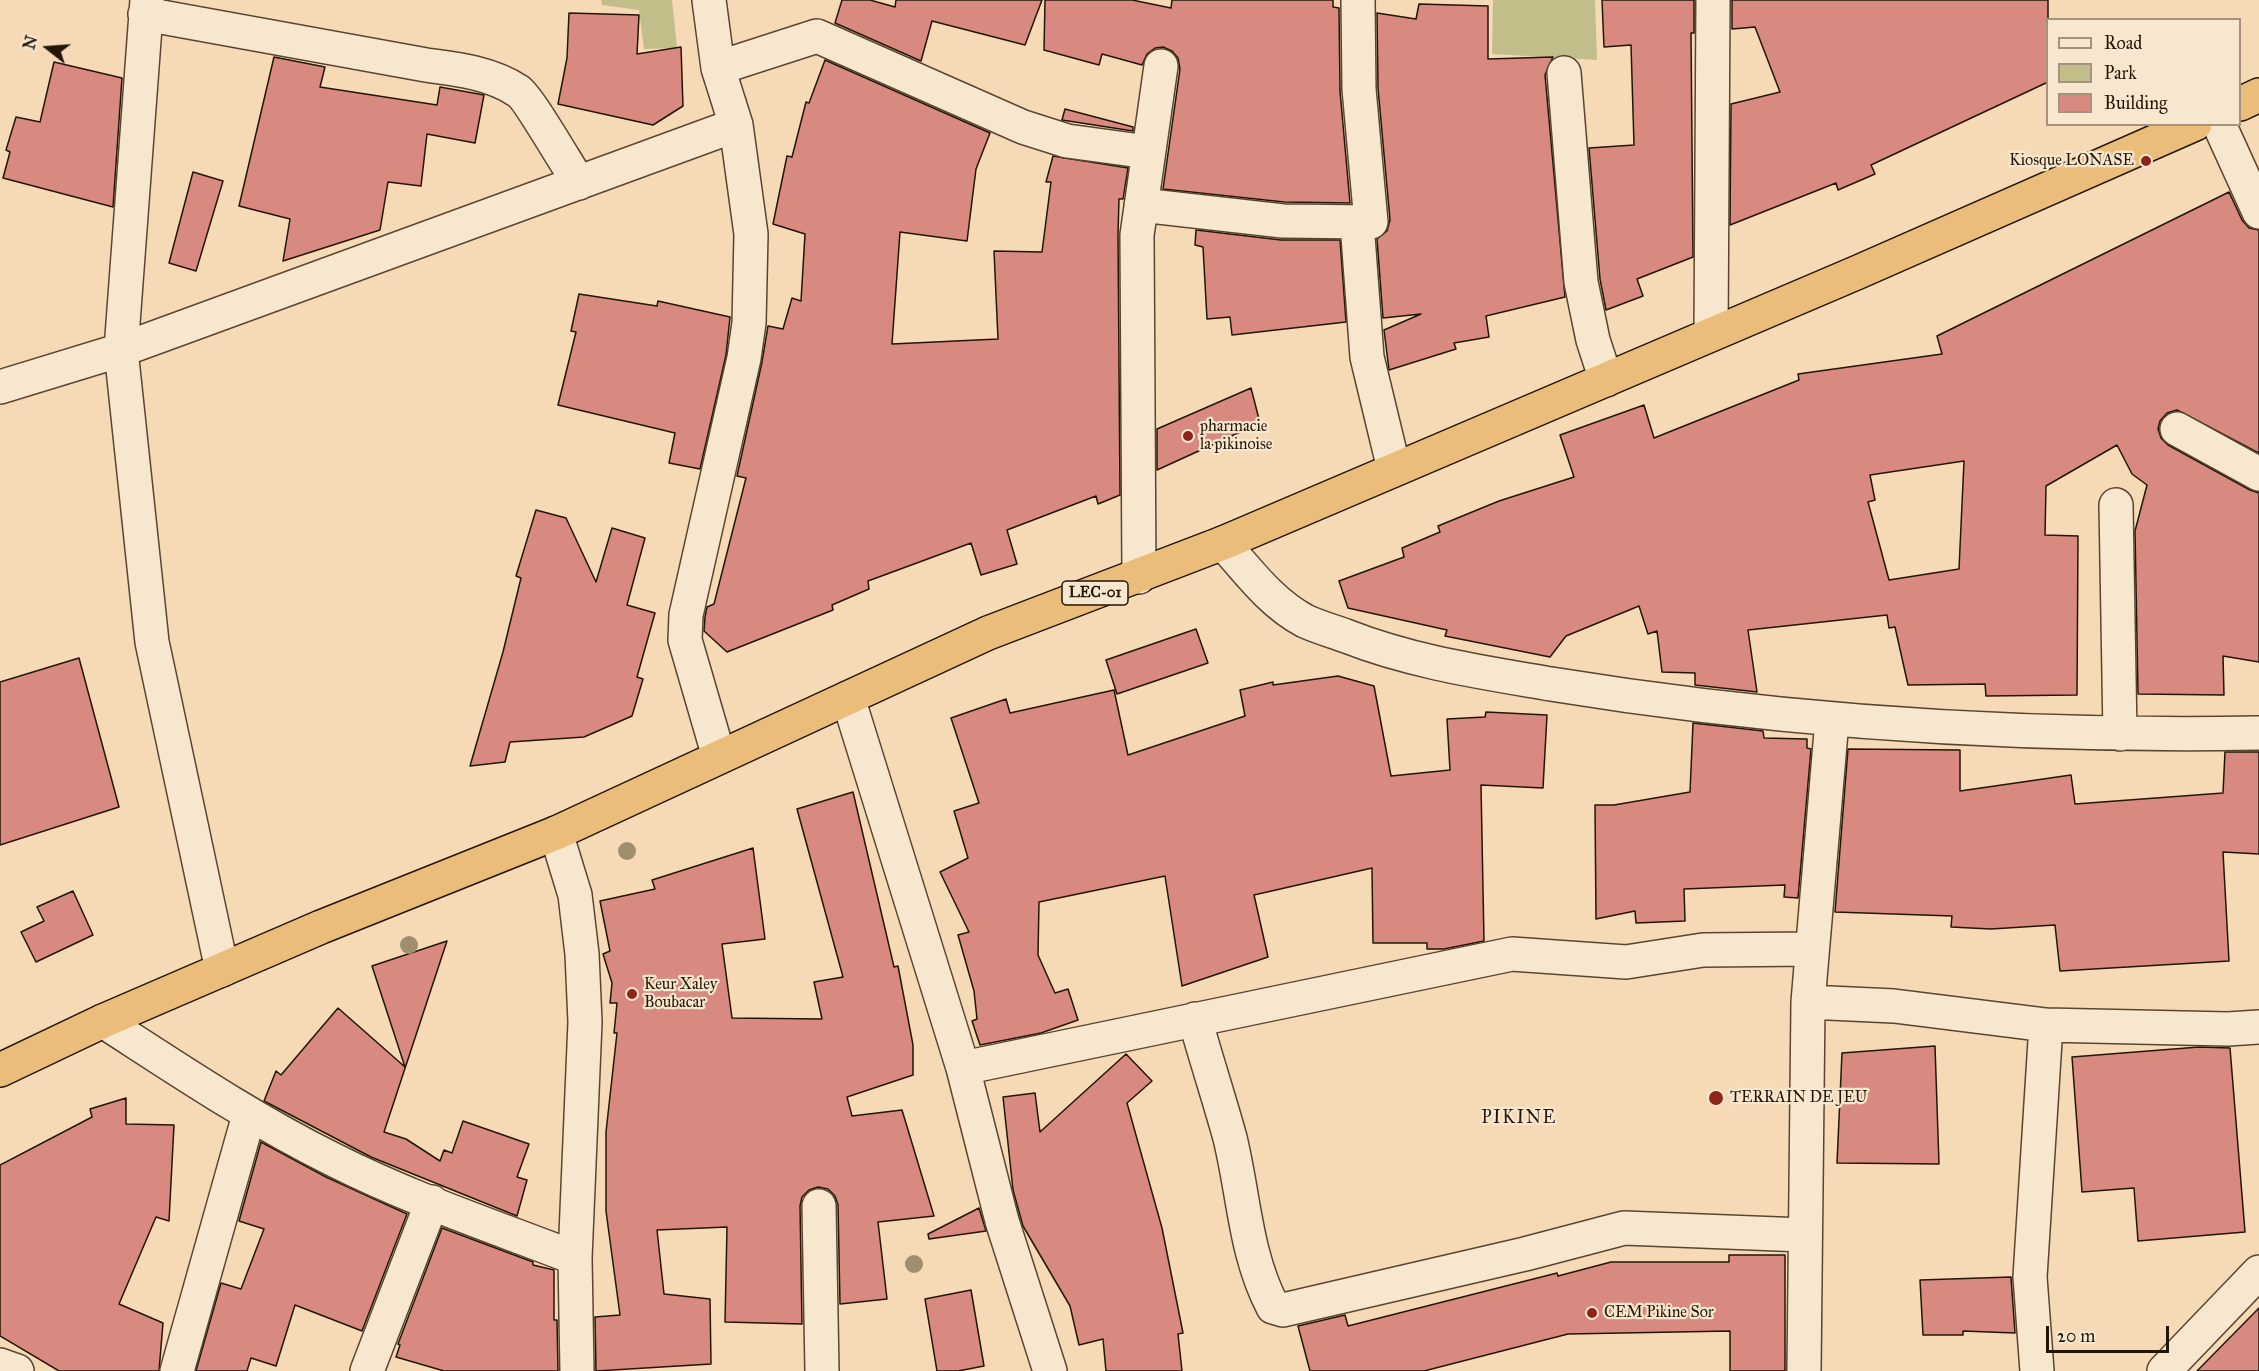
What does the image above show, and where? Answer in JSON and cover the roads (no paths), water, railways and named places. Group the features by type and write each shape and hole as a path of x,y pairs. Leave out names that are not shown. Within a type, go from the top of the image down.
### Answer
{"highway":[{"path":"2241,104 2259,95"},
{"name":"LEC-01","path":"0,1070 103,1021 222,970 556,833 988,633 1223,543 1606,380 2190,126"}],"street":[{"path":"709,0 718,68 736,125 751,234 749,323 737,398 686,615 685,640 719,757"},
{"path":"1141,205 1283,221 1371,222 1359,89 1359,0"},
{"path":"1711,334 1713,0"},
{"path":"222,970 152,642 121,350 146,7 426,65 464,69 493,80 520,92 579,183"},
{"path":"718,68 817,36 1023,127 1066,141 1148,152"},
{"path":"1139,577 1136,296 1141,205 1161,66"},
{"path":"1564,73 1581,282 1593,340 1606,380"},
{"path":"0,387 121,350 736,125"},
{"path":"2219,126 2259,212"},
{"path":"1357,223 1367,357 1394,469"},
{"path":"2177,429 2259,474"},
{"path":"2116,505 2120,734"},
{"path":"1223,543 1274,600 1305,621 1394,654 1440,665 1602,692 1832,720 2120,734 2259,733"},
{"path":"848,698 963,1068 1002,1221 1050,1371"},
{"path":"1804,1371 1808,1002 1832,720"},
{"path":"556,833 575,895 582,954 585,1022 575,1258 577,1371"},
{"path":"963,1068 1512,954 1626,962 1703,950 1812,948"},
{"path":"1808,1002 1894,1006 2046,1025 2228,1029 2259,1027"},
{"path":"1195,1019 1230,1139 1244,1220 1260,1283 1273,1307 1283,1310 1525,1254 1624,1228 1804,1235"},
{"path":"103,1021 249,1115 336,1161 432,1202 575,1258"},
{"path":"2037,1371 2030,1277 2046,1025"},
{"path":"177,1371 249,1115"},
{"path":"367,1371 432,1202"},
{"path":"819,1206 822,1371"},
{"path":"2164,1371 2259,1272"},
{"path":"0,1365 17,1371"}],"place":[{"name":"Kiosque LONASE","path":"2146,161"},
{"name":"pharmacie la pikinoise","path":"1188,436"},
{"name":"Keur Xaley Boubacar","path":"632,994"},
{"name":"TERRAIN DE JEU","path":"1716,1098"},
{"name":"CEM Pikine Sor","path":"1592,1313"}],"district":[{"name":"PIKINE","path":"1519,1119"}]}
